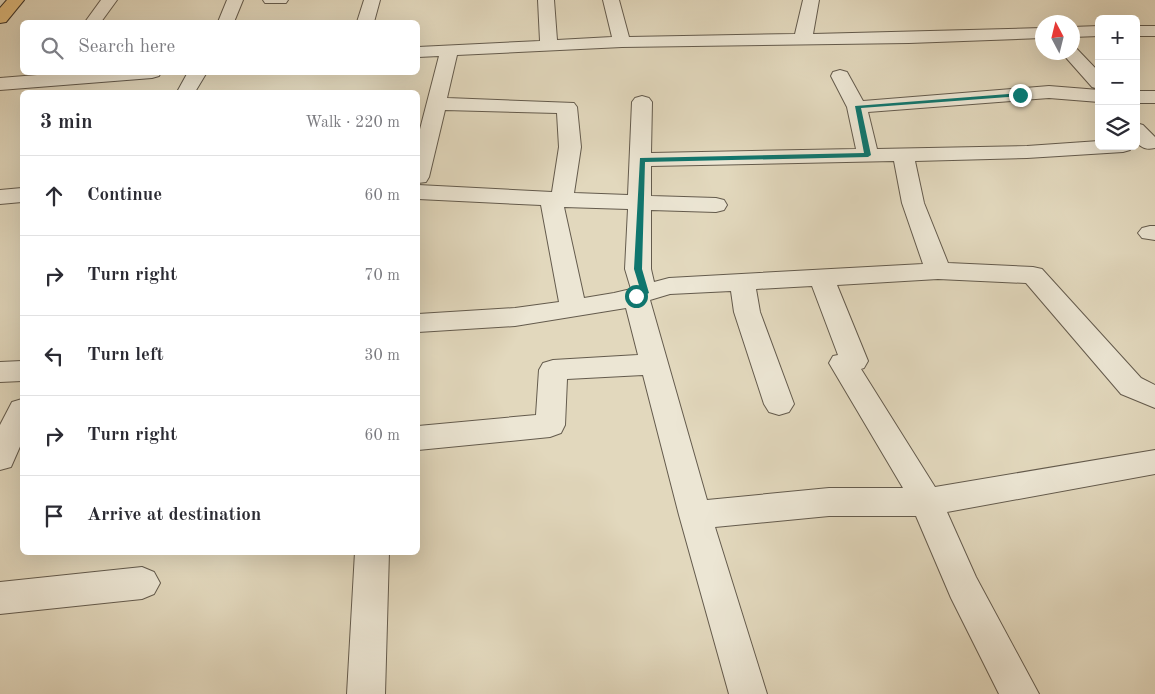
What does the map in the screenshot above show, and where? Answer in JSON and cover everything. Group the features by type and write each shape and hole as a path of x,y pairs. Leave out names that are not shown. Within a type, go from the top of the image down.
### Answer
{"main road":[{"path":"0,18 16,0"}],"street":[{"path":"95,20 109,0"},
{"path":"227,20 235,0"},
{"path":"271,0 280,0"},
{"path":"367,20 372,0"},
{"path":"546,0 549,45"},
{"path":"611,0 622,42"},
{"path":"803,39 810,0"},
{"path":"1080,32 1095,31"},
{"path":"420,52 622,42 1035,34"},
{"path":"420,169 450,49"},
{"path":"1077,60 1095,79"},
{"path":"0,84 57,76 81,75"},
{"path":"187,90 196,75"},
{"path":"840,76 857,107 868,155"},
{"path":"857,107 1049,92 1095,96"},
{"path":"1140,97 1155,97"},
{"path":"642,102 638,269 641,295 654,364 695,514 748,694"},
{"path":"436,104 567,108 570,148 556,200 573,308"},
{"path":"642,160 1027,152 1095,148"},
{"path":"903,154 913,203 938,271"},
{"path":"420,192 556,200 716,205"},
{"path":"0,197 20,195"},
{"path":"420,323 515,316 615,302 669,286 938,271 1034,275 1131,386 1155,397"},
{"path":"822,278 854,361 843,363 926,502 963,587 1020,694"},
{"path":"742,282 746,312 779,404"},
{"path":"420,438 550,425 553,370 654,364"},
{"path":"0,372 20,371"},
{"path":"0,458 20,414"},
{"path":"695,514 829,502 926,502 1066,476 1155,462"},
{"path":"366,694 372,555"},
{"path":"0,598 142,584"}],"route":[{"path":"636,296 645,293 638,269 642,160 868,155 857,107 1020,95"}]}
